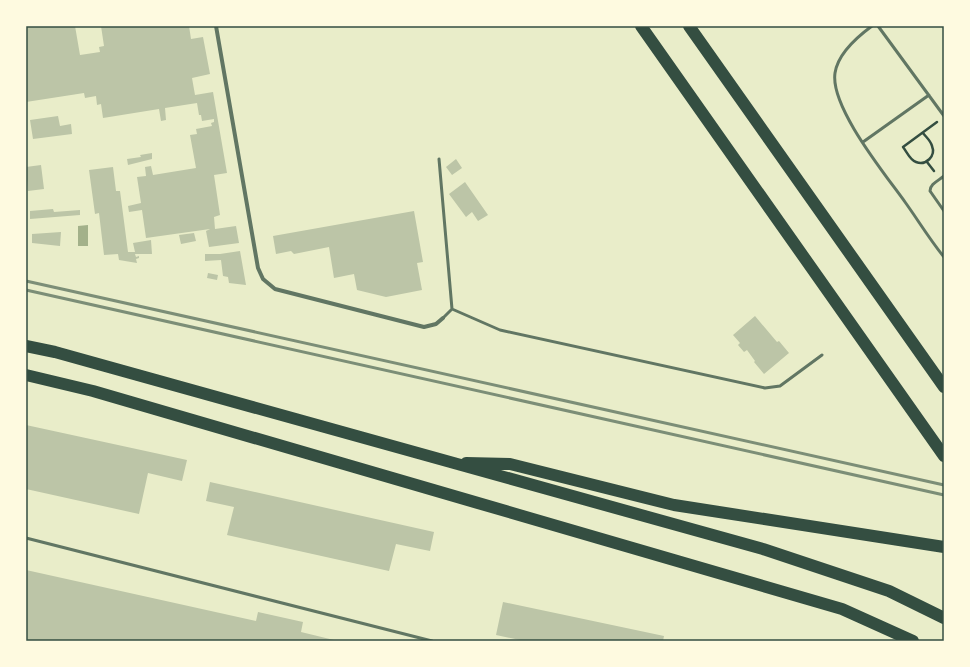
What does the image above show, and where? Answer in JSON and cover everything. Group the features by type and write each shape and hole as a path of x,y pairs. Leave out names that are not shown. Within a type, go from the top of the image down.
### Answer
{"highway":[{"path":"641,26 944,456"},
{"path":"689,26 944,386"},
{"path":"26,346 55,352 447,463 763,550 889,591 944,618"},
{"path":"26,375 93,391 842,609 913,641"},
{"path":"447,463 510,464 674,505 944,547"}],"street":[{"path":"216,26 258,268 263,279 275,288 424,327 436,324 443,318"}],"lane":[{"path":"872,26 845,50 838,62 835,72 835,85 838,98 856,132 943,255"},
{"path":"878,26 944,116"},
{"path":"863,142 929,95"},
{"path":"439,159 452,309 443,318"},
{"path":"944,176 931,186 930,192 944,210"},
{"path":"452,309 500,330 765,388 780,386 822,355"},
{"path":"26,538 432,641"}],"path":[{"path":"923,133 932,145 933,152 932,156 927,162 918,163 911,159 903,147 939,121"}],"shaded area":[{"path":"88,225 88,246 78,246 78,226"}],"building":[{"path":"26,26 75,26 80,55 100,52 99,47 104,46 101,26 189,26 191,39 203,37 210,74 192,78 195,95 213,92 227,173 214,175 220,215 214,217 215,229 236,226 239,243 209,247 206,231 210,229 146,238 142,210 129,212 128,206 141,203 137,177 146,176 145,167 151,166 153,175 196,168 190,135 197,134 196,129 212,126 211,123 214,122 214,119 202,121 201,115 199,115 197,103 165,108 166,120 161,121 159,109 103,118 101,104 97,105 96,96 85,98 84,93 26,102"},
{"path":"58,116 60,126 71,124 72,134 33,139 30,120"},
{"path":"152,153 152,159 128,165 127,159 141,157 140,155"},
{"path":"456,159 462,168 452,175 446,167"},
{"path":"41,165 44,189 28,191 26,167"},
{"path":"113,167 116,191 120,191 128,252 135,252 133,243 151,240 152,254 135,254 136,257 139,256 139,258 136,259 137,263 119,260 118,254 104,255 99,213 95,214 89,170"},
{"path":"465,182 488,215 478,221 472,212 466,217 449,194"},
{"path":"53,209 54,212 80,210 80,215 30,219 30,211"},
{"path":"414,211 423,262 417,263 422,290 386,297 357,290 354,274 334,278 329,247 294,254 291,251 276,254 273,236"},
{"path":"61,232 60,246 32,243 32,234"},
{"path":"194,233 196,241 181,244 179,235"},
{"path":"240,251 246,285 229,283 228,277 223,276 221,260 205,261 205,254 220,254"},
{"path":"208,273 218,275 217,280 207,278"},
{"path":"755,316 777,342 779,341 789,353 764,374 754,362 755,361 747,350 744,352 738,345 740,343 733,335"},
{"path":"26,425 187,460 182,481 148,473 139,514 26,489"},
{"path":"210,482 434,532 430,551 396,544 389,571 227,535 234,507 206,501"},
{"path":"26,570 256,621 258,612 303,622 301,632 338,641 26,641"},
{"path":"503,602 664,636 663,641 525,641 496,635"}],"railway":[{"path":"26,281 944,485"},
{"path":"26,290 944,495"}]}
